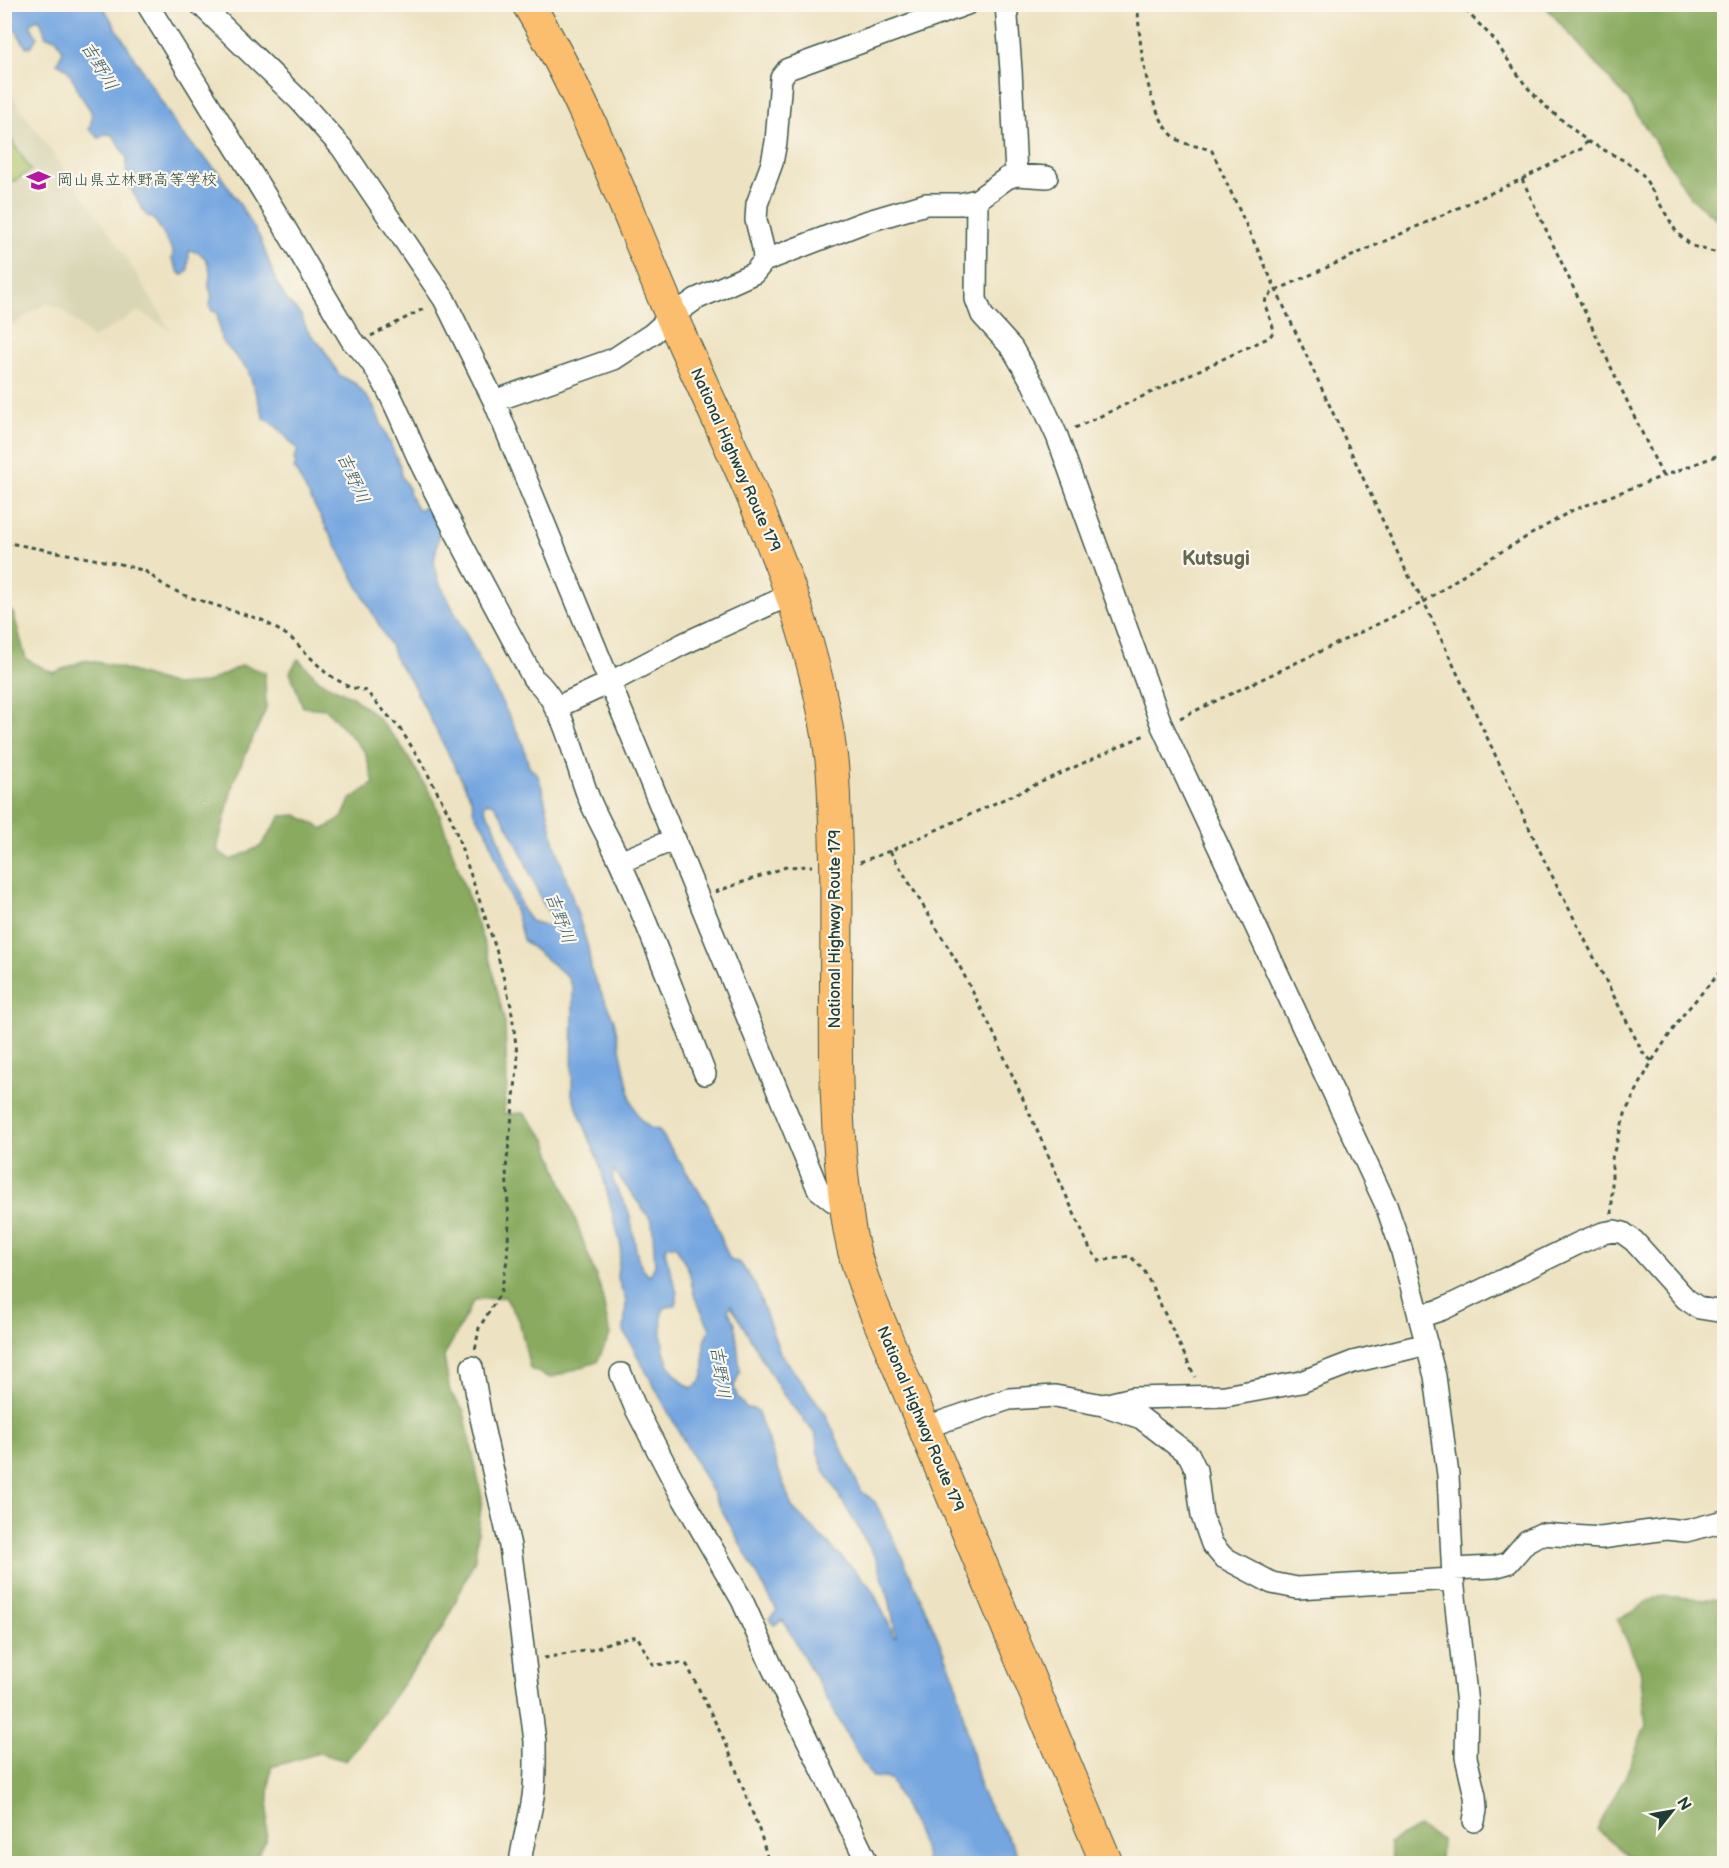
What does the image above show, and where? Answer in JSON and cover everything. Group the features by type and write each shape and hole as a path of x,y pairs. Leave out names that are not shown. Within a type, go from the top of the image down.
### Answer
{"highway":[{"name":"National Highway Route 179","path":"528,4 580,99 672,316 749,489 792,594 810,647 832,759 837,865 836,1076 839,1141 853,1248 870,1299 923,1428 1113,1863"}],"street":[{"path":"147,4 352,341 366,354 379,373 425,473 533,678 542,685 555,708 575,753 588,797 620,862 666,971 705,1074"},
{"path":"200,4 300,101 342,148 444,299 494,401 818,1189 833,1202 846,1204"},
{"path":"764,261 756,220 757,204 772,163 781,78 788,69 967,4"},
{"path":"1006,4 1016,175"},
{"path":"494,401 614,359 652,334 696,299 754,273 764,261 862,224 926,204 960,204 977,200 1007,178 1016,175 1047,177"},
{"path":"977,200 976,299 982,315 1012,348 1033,384 1057,436 1162,726 1386,1205 1401,1248 1436,1376 1448,1475 1453,1574 1467,1704 1466,1757 1475,1796 1474,1821"},
{"path":"555,708 683,644 792,594"},
{"path":"620,862 675,838"},
{"path":"1419,1317 1443,1309 1579,1243 1614,1231 1623,1233 1634,1240 1686,1299 1700,1308 1725,1312"},
{"path":"1103,1405 1133,1398 1225,1396 1301,1382 1353,1362 1428,1344"},
{"path":"472,1367 510,1546 535,1741 536,1772 520,1863"},
{"path":"621,1374 641,1419 741,1600 772,1669 868,1863"},
{"path":"923,1428 1010,1399 1055,1396 1103,1405 1141,1418 1190,1455 1196,1470 1202,1516 1212,1544 1223,1557 1272,1583 1297,1588 1453,1574 1494,1568 1508,1563 1527,1540 1541,1534 1600,1538 1666,1529 1686,1530 1725,1521"}],"path":[{"path":"1138,4 1138,29 1145,75 1157,111 1175,137 1185,144 1202,146 1212,152 1406,571 1424,602 1545,862 1643,1053 1652,1061"},
{"path":"1459,4 1492,37 1526,86 1545,105 1587,141 1624,161 1643,175 1677,233 1692,246 1714,252 1725,260"},
{"path":"1057,436 1270,337 1274,330 1265,304 1266,297 1277,290 1522,179 1583,148 1587,141"},
{"path":"1522,179 1662,476"},
{"path":"358,346 368,337 444,299"},
{"path":"699,897 786,867 849,865 890,851 1424,602 1470,570 1571,512 1725,453"},
{"path":"4,542 120,564 145,571 165,586 186,596 262,620 290,637 326,673 349,687 366,691 400,730 422,763 452,820 496,949 511,1006 518,1061 506,1169 509,1223 507,1260 501,1292 479,1328 472,1367"},
{"path":"890,851 960,967 994,1034 1090,1249 1099,1261 1130,1256 1144,1270 1191,1365 1200,1396"},
{"path":"1614,1231 1611,1195 1612,1158 1626,1111 1652,1061 1682,1017 1725,967"},
{"path":"524,1661 596,1649 610,1642 637,1636 653,1665 682,1663 687,1665 728,1746 769,1863"}],"shaded area":[{"name":"岡山県立林野高等学校","path":"4,85 119,246 171,331 139,311 93,338 62,309 46,303 13,325 5,314"}],"green space":[{"path":"1544,5 1724,5 1724,225 1691,198 1628,100"},
{"path":"4,129 31,170 5,187 4,187"},
{"path":"5,603 14,615 26,659 53,673 85,660 112,665 174,685 206,683 242,665 265,672 266,709 234,780 217,850 231,860 261,846 281,816 297,815 324,829 342,818 350,800 374,783 365,752 326,709 303,707 290,672 298,659 320,681 352,697 375,715 400,744 435,801 490,961 505,1023 507,1085 504,1114 524,1113 546,1139 601,1290 610,1335 597,1362 550,1378 530,1369 519,1320 505,1297 474,1300 444,1357 450,1392 464,1411 482,1498 475,1559 444,1626 346,1761 319,1753 271,1767 266,1841 252,1863 5,1863"},
{"path":"1659,1596 1724,1600 1724,1850 1708,1863 1638,1863 1597,1829 1626,1775 1646,1725 1640,1669 1617,1619"},
{"path":"1418,1827 1441,1840 1440,1863 1393,1863 1389,1843"}],"water":[{"name":"吉野川","path":"5,4 102,5 180,132 218,172 239,203 260,238 277,284 287,301 301,315 307,330 323,348 339,375 356,384 373,405 400,466 401,476 410,490 408,492 418,510 428,506 440,528 434,562 439,582 522,741 529,767 537,774 555,844 588,947 592,973 614,1020 631,1100 639,1118 650,1128 659,1130 708,1205 730,1260 740,1263 755,1284 780,1353 825,1413 861,1491 875,1502 911,1576 955,1678 980,1789 1021,1863 926,1863 918,1834 890,1779 873,1777 867,1770 783,1620 774,1625 769,1618 777,1611 624,1331 626,1301 617,1276 621,1246 600,1165 572,1095 573,988 567,976 523,940 516,913 486,830 474,813 472,800 411,681 396,661 393,651 294,468 298,450 278,428 264,418 248,370 221,340 217,312 212,311 209,305 212,296 209,285 209,267 206,260 201,254 189,251 188,271 183,275 179,273 172,259 173,252 161,230 154,219 146,215 131,189 126,172 127,158 113,135 106,134 99,138 89,129 92,119 91,111 66,68 57,63 63,51 56,38 46,37 41,22 37,19 32,22 31,27 37,37 31,47 26,47 5,13","holes":["493,803 508,826 553,924 548,926 531,921 522,909 494,824 484,804","614,1170 652,1221 655,1265 650,1276 640,1264 628,1210 615,1186","667,1246 676,1246 689,1271 694,1295 710,1329 704,1343 703,1375 701,1381 691,1388 674,1373 663,1345 662,1312 666,1307 674,1306 677,1302 677,1293 665,1252","731,1305 782,1393 816,1435 817,1451 824,1470 876,1558 890,1602 896,1637 893,1636 871,1587 792,1507 758,1413 755,1409 746,1408 738,1398 734,1387 740,1371 735,1323 728,1310"]}],"place":[{"name":"岡山県立林野高等学校","path":"39,180"}],"district":[{"name":"Kutsugi","path":"1216,559"}]}
